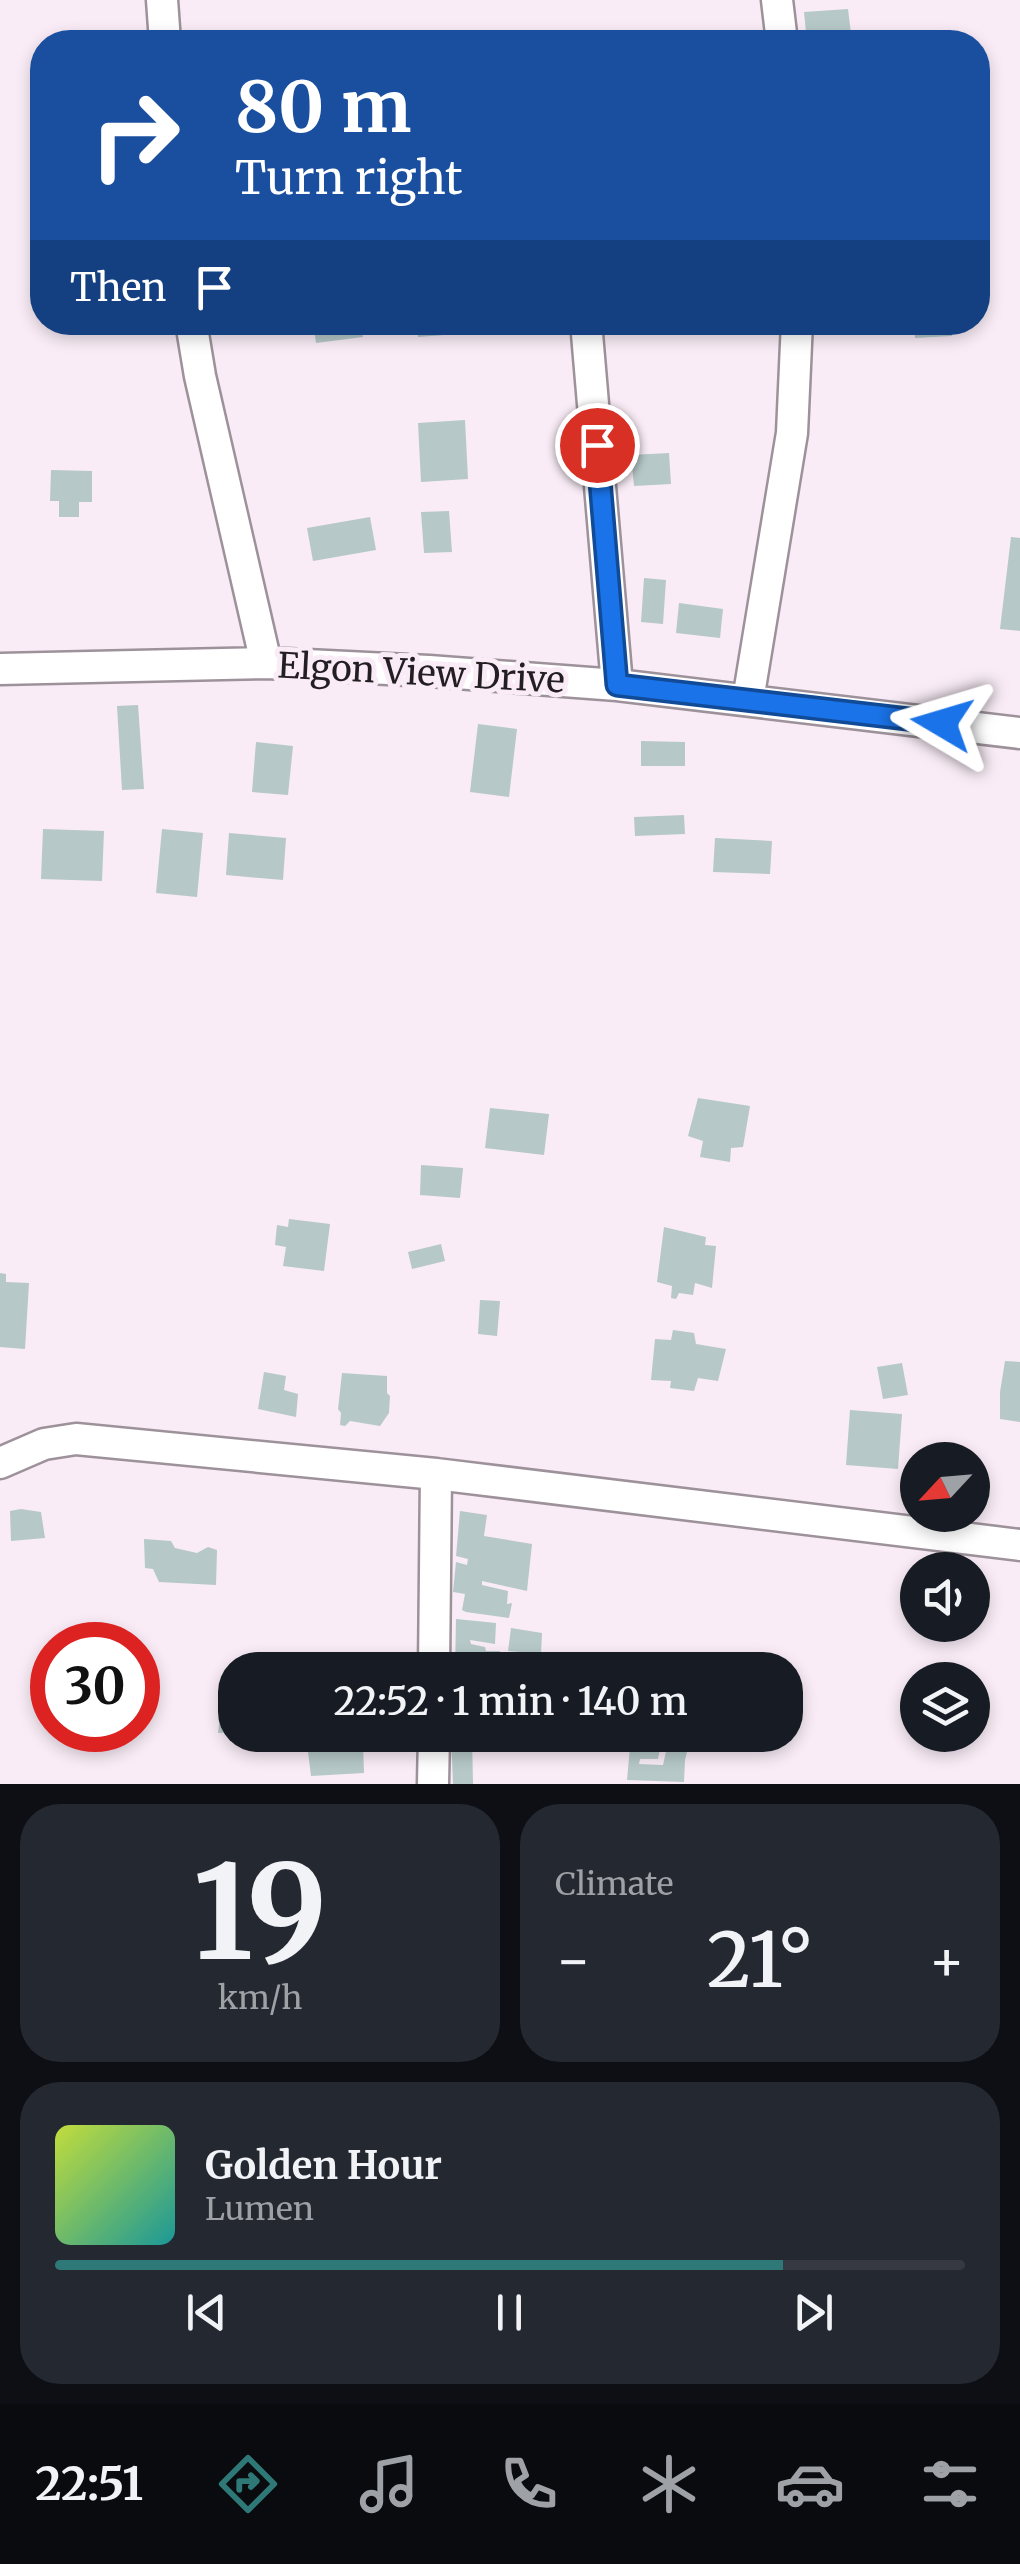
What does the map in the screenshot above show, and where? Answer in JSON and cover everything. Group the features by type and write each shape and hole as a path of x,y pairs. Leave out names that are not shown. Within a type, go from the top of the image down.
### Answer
{"street":[{"path":"162,0 164,30"},
{"path":"776,0 780,30"},
{"path":"193,335 266,663"},
{"path":"587,335 617,685"},
{"path":"748,700 792,433 797,335"},
{"name":"Elgon View Drive","path":"0,669 266,663 429,671 617,685 1020,733"},
{"path":"0,1463 44,1444 76,1439 436,1474 1020,1545"},
{"path":"434,1652 436,1474"},
{"path":"434,1752 434,1784"}],"building":[{"path":"848,9 851,30 806,30 804,12"},
{"path":"315,335 363,337 316,343"},
{"path":"915,335 952,336 915,338"},
{"path":"465,420 468,479 421,482 418,423"},
{"path":"669,453 671,484 634,486 631,455"},
{"path":"51,470 92,471 92,502 79,502 79,517 59,517 59,501 50,501"},
{"path":"449,511 452,552 424,553 421,512"},
{"path":"370,517 376,550 313,561 307,528"},
{"path":"1011,537 1020,538 1020,631 1000,629"},
{"path":"644,578 666,580 663,624 641,622"},
{"path":"679,603 723,609 720,638 676,633"},
{"path":"138,705 144,789 122,790 117,706"},
{"path":"478,724 517,729 509,797 470,792"},
{"path":"641,741 685,742 685,766 641,766"},
{"path":"256,742 293,746 288,795 252,792"},
{"path":"684,815 685,834 635,836 634,817"},
{"path":"43,829 104,831 102,881 41,879"},
{"path":"162,829 203,833 197,897 156,893"},
{"path":"229,833 286,838 283,880 226,875"},
{"path":"715,838 772,841 770,874 713,872"},
{"path":"698,1098 750,1106 743,1147 731,1148 730,1162 700,1157 703,1141 688,1136"},
{"path":"490,1108 549,1114 544,1155 485,1148"},
{"path":"421,1165 463,1168 460,1198 420,1195"},
{"path":"289,1219 330,1224 324,1271 283,1266 286,1247 275,1245 277,1225 288,1227"},
{"path":"664,1227 706,1237 705,1245 716,1246 712,1288 695,1283 693,1295 679,1293 676,1299 671,1298 672,1286 657,1282"},
{"path":"441,1244 445,1261 412,1269 408,1252"},
{"path":"0,1273 6,1274 6,1282 29,1283 25,1349 0,1347"},
{"path":"480,1300 500,1301 497,1336 478,1334"},
{"path":"673,1330 694,1333 696,1344 726,1349 718,1381 698,1378 694,1391 670,1388 671,1381 651,1380 655,1339 671,1340"},
{"path":"1005,1361 1020,1362 1020,1422 1000,1419"},
{"path":"902,1363 908,1395 883,1399 877,1367"},
{"path":"264,1372 286,1376 284,1390 298,1394 296,1417 258,1409"},
{"path":"342,1373 387,1376 389,1413 380,1426 350,1421 340,1425"},
{"path":"850,1410 902,1414 898,1469 846,1465"},
{"path":"10,1511 41,1512 45,1538 11,1541"},
{"path":"460,1511 487,1515 484,1536 532,1544 527,1591 482,1581 482,1585 508,1591 507,1604 512,1603 509,1618 466,1612 462,1610 465,1594 453,1592 456,1562 467,1565 468,1559 456,1556"},
{"path":"144,1539 171,1541 175,1548 197,1553 208,1547 217,1550 216,1585 159,1582 153,1569 145,1568"},
{"path":"456,1619 496,1623 495,1644 470,1640 486,1651 500,1652 455,1652"},
{"path":"511,1628 542,1633 541,1652 508,1651"},
{"path":"308,1752 363,1752 364,1773 311,1776"},
{"path":"452,1752 472,1752 473,1784 453,1784"},
{"path":"629,1752 659,1752 658,1759 640,1759 639,1764 663,1765 666,1752 687,1752 684,1782 627,1780"}],"route":[{"path":"597,445 617,685 942,723"}]}
